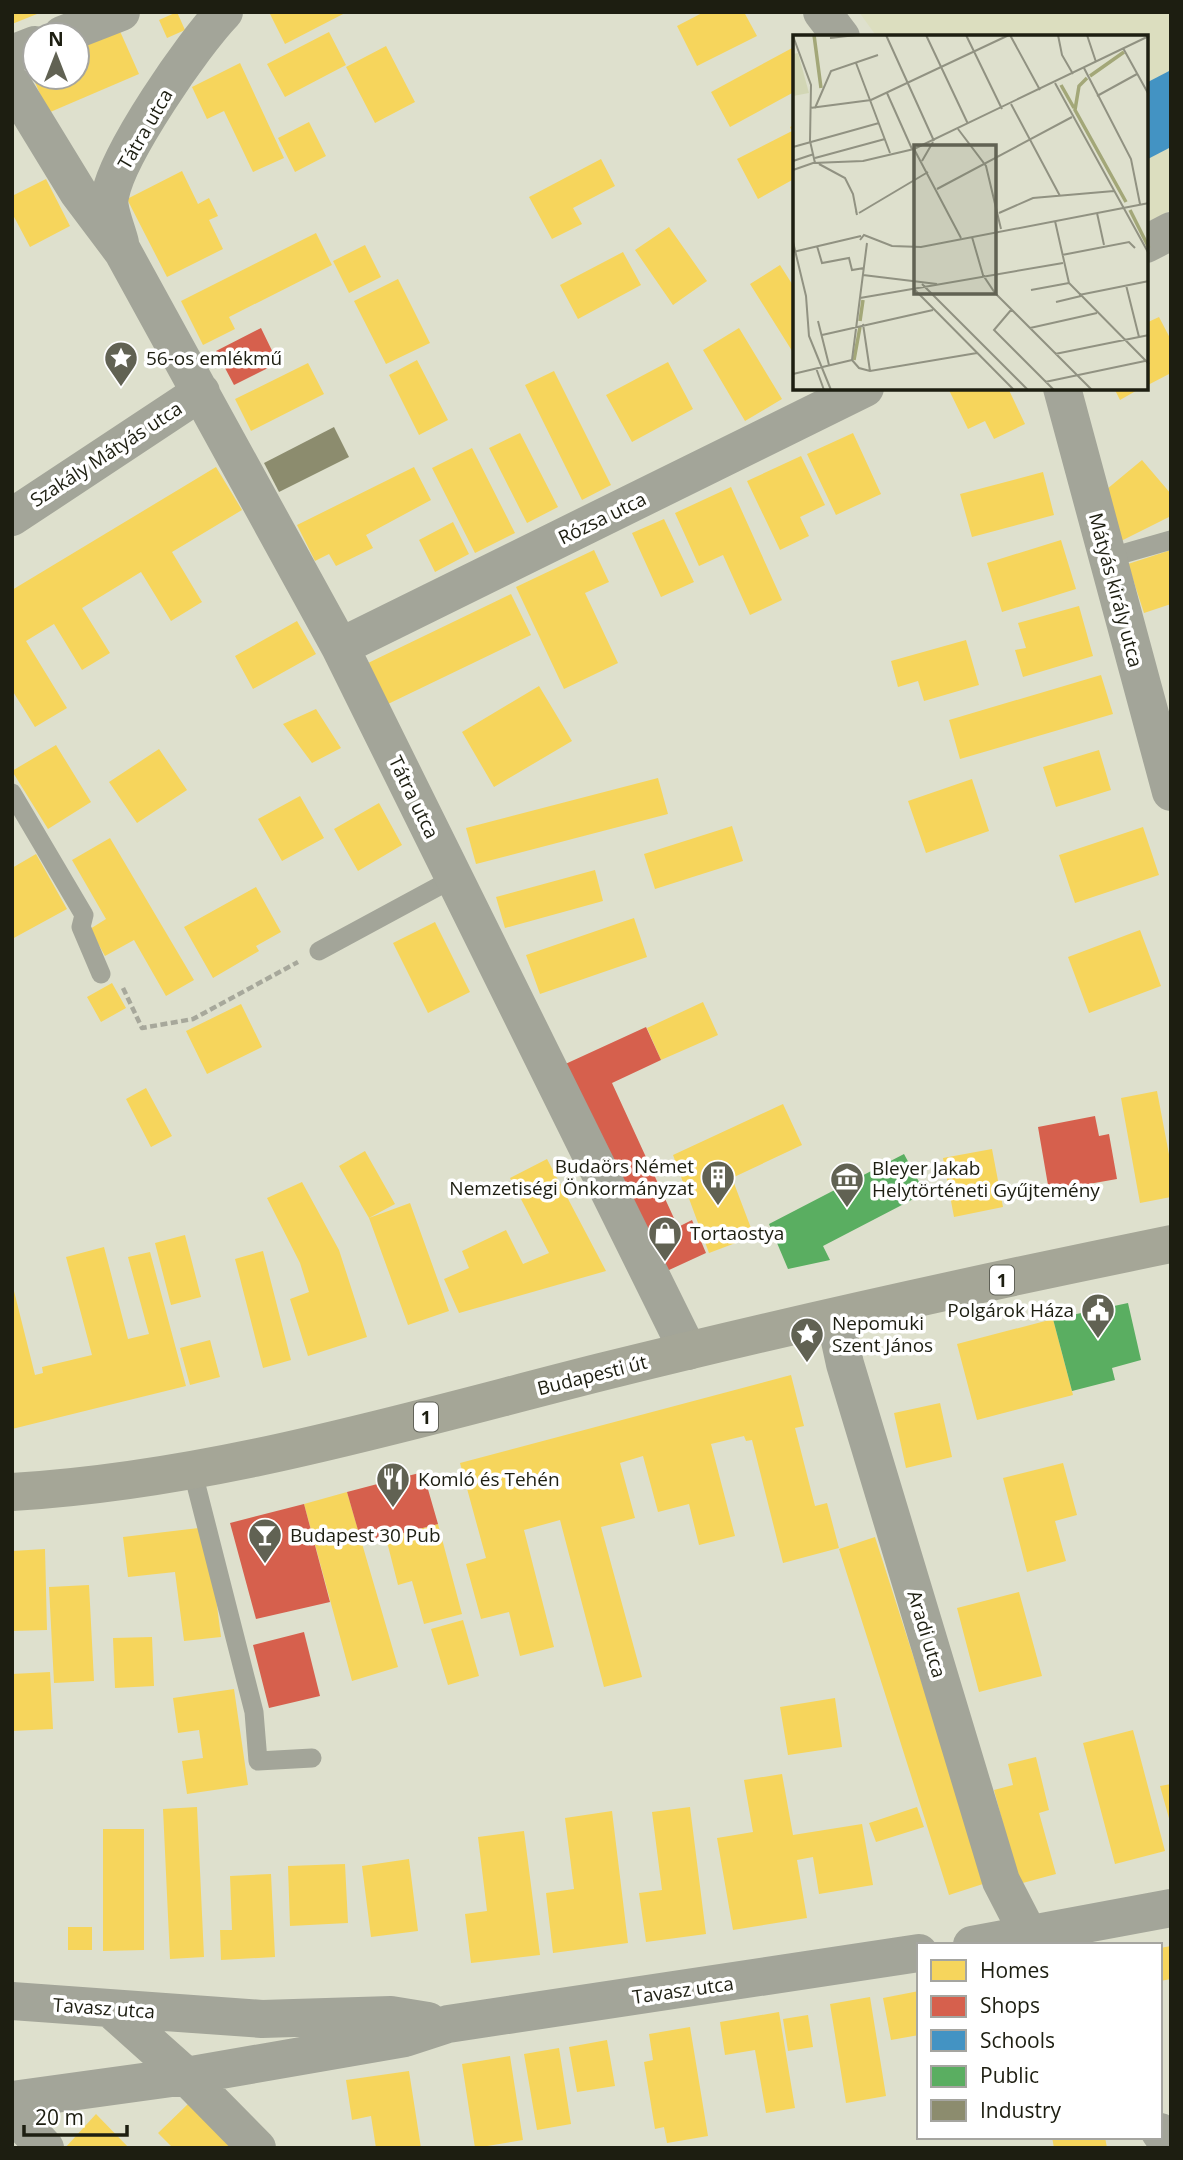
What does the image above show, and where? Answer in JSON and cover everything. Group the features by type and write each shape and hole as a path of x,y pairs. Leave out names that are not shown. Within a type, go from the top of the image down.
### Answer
{"main road":[{"name":"Budapesti út","path":"12,1492 102,1483 192,1469 335,1440 688,1351 1171,1244"}],"street":[{"path":"91,24 121,12"},
{"path":"822,12 839,35"},
{"name":"Tátra utca","path":"123,252 109,198 136,140 190,53 220,14"},
{"name":"Tátra utca","path":"12,84 78,192 123,252 340,647 688,1351"},
{"path":"1148,243 1171,231"},
{"name":"Rózsa utca","path":"340,647 861,390"},
{"name":"Mátyás király utca","path":"1063,390 1171,792"},
{"name":"Szakály Mátyás utca","path":"12,517 201,392"},
{"name":"Aradi utca","path":"835,1318 845,1364 1001,1881 1031,1940"},
{"path":"996,1943 1031,1940 1171,1908"},
{"name":"Tavasz utca","path":"12,2102 186,2076 405,2038 448,2024 917,1953"},
{"name":"Tavasz utca","path":"12,2001 262,2019 391,2015 448,2024"},
{"path":"111,2009 186,2076 257,2148"},
{"path":"12,2102 22,2123 45,2148"}],"lane":[{"path":"1108,558 1171,540"},
{"path":"12,793 84,915 81,927 101,974"},
{"path":"319,951 454,878"},
{"path":"192,1469 254,1712 258,1761 312,1758"}],"path":[{"path":"101,974 114,971 142,1028 193,1019 319,951"}],"shaded area":[{"path":"859,12 1171,12 1171,210 1148,222 1148,35 876,35"}],"building: Homes":[{"path":"12,12 42,12 12,24"},
{"path":"177,12 185,30 167,38 159,20"},
{"path":"269,12 347,12 285,44"},
{"path":"704,12 744,12 757,36 697,66 677,26"},
{"path":"119,29 139,74 48,113 39,91 91,91 91,41"},
{"path":"329,32 346,65 285,97 267,64"},
{"path":"386,46 415,102 375,123 346,67"},
{"path":"793,48 793,93 730,127 711,92"},
{"path":"240,63 284,158 253,172 224,111 207,119 192,87"},
{"path":"309,122 326,156 295,172 278,138"},
{"path":"793,126 793,180 758,199 737,159 792,131 790,127"},
{"path":"601,159 615,186 573,208 582,224 552,239 529,197"},
{"path":"182,171 198,204 209,198 218,216 209,220 223,249 167,277 127,199"},
{"path":"46,179 70,226 30,247 12,213 12,196"},
{"path":"669,227 707,281 673,305 635,250"},
{"path":"316,233 332,265 229,317 235,329 203,345 181,301"},
{"path":"365,245 381,277 349,293 333,261"},
{"path":"623,252 641,285 578,319 560,285"},
{"path":"780,265 793,285 793,352 750,284"},
{"path":"398,279 430,343 386,364 354,301"},
{"path":"1159,317 1171,340 1171,373 1148,385 1148,322"},
{"path":"739,328 782,399 745,421 703,350"},
{"path":"417,360 448,420 419,435 389,375"},
{"path":"668,362 693,409 632,442 606,395"},
{"path":"308,363 324,394 251,431 235,399"},
{"path":"554,371 611,485 582,500 525,385"},
{"path":"949,390 1009,390 1025,424 994,439 985,421 968,429"},
{"path":"1115,390 1138,390 1120,400"},
{"path":"520,433 558,507 527,523 489,448"},
{"path":"853,433 881,494 836,515 807,454"},
{"path":"472,448 515,533 475,553 432,468"},
{"path":"801,456 825,505 800,517 809,536 780,550 747,481"},
{"path":"1142,460 1171,494 1171,516 1115,544 1101,494"},
{"path":"216,467 242,510 172,552 202,602 171,621 141,572 82,608 110,653 82,670 54,624 26,641 67,708 35,727 12,690 12,590"},
{"path":"414,467 431,500 366,535 373,548 336,566 329,554 315,561 297,525"},
{"path":"1043,472 1054,515 972,537 960,494"},
{"path":"731,487 782,600 750,615 723,555 699,566 675,513"},
{"path":"664,519 694,582 661,597 632,533"},
{"path":"453,522 469,554 435,572 419,540"},
{"path":"1061,540 1076,589 1002,612 987,563"},
{"path":"594,550 609,582 585,593 618,663 564,689 516,587"},
{"path":"1171,550 1171,604 1144,613 1128,564"},
{"path":"511,594 531,635 388,704 368,663"},
{"path":"1079,606 1093,656 1023,677 1015,650 1026,648 1018,623"},
{"path":"297,621 316,654 253,689 235,656"},
{"path":"966,640 979,685 924,701 918,681 898,687 891,661"},
{"path":"1101,675 1113,714 960,759 949,720"},
{"path":"539,686 572,741 494,787 462,732"},
{"path":"316,709 341,748 312,763 283,724"},
{"path":"56,745 91,802 48,829 12,771"},
{"path":"159,749 187,790 137,823 109,782"},
{"path":"1099,750 1111,790 1056,807 1043,767"},
{"path":"658,778 668,814 476,864 466,828"},
{"path":"972,779 989,831 926,853 908,801"},
{"path":"300,796 324,838 282,861 258,819"},
{"path":"379,803 402,845 358,871 334,829"},
{"path":"732,826 743,861 655,889 644,854"},
{"path":"1143,827 1159,875 1075,903 1059,855"},
{"path":"110,838 194,980 166,996 134,940 105,956 90,929 106,919 72,860"},
{"path":"36,854 67,909 12,939 12,868"},
{"path":"595,870 603,901 505,928 496,897"},
{"path":"256,887 281,932 256,946 259,951 213,978 184,927"},
{"path":"634,918 647,957 540,994 526,955"},
{"path":"435,922 470,992 428,1013 393,943"},
{"path":"1140,930 1161,986 1089,1013 1068,957"},
{"path":"112,983 126,1008 101,1022 87,997"},
{"path":"703,1002 718,1035 661,1060 647,1028"},
{"path":"241,1004 262,1047 207,1074 186,1031"},
{"path":"146,1088 172,1136 151,1147 126,1099"},
{"path":"1157,1091 1171,1165 1171,1197 1140,1203 1121,1098"},
{"name":"Budaörs Német Nemzetiségi Önkormányzat","path":"783,1104 802,1145 732,1178 754,1236 709,1253 673,1155"},
{"path":"992,1149 1003,1207 954,1217 943,1158"},
{"path":"365,1151 395,1204 369,1218 339,1166"},
{"path":"547,1159 606,1271 459,1313 444,1279 469,1268 462,1251 506,1230 523,1264 549,1253 510,1178"},
{"path":"302,1182 339,1250 367,1337 308,1356 290,1299 309,1292 300,1263 267,1198"},
{"path":"410,1203 449,1311 408,1325 369,1218"},
{"path":"185,1235 201,1297 171,1305 155,1243"},
{"path":"104,1247 128,1339 149,1334 128,1257 150,1252 186,1386 12,1429 12,1283 35,1375 43,1373 42,1367 92,1355 66,1257"},
{"path":"263,1251 291,1360 263,1368 235,1259"},
{"path":"1053,1319 1073,1395 977,1420 957,1344"},
{"path":"210,1340 220,1377 190,1385 180,1348"},
{"path":"791,1375 804,1426 795,1428 815,1506 827,1503 839,1548 783,1563 752,1440 746,1441 744,1436 711,1444 735,1536 699,1545 689,1504 658,1512 643,1456 620,1463 635,1518 601,1527 642,1677 604,1687 560,1520 524,1530 554,1647 520,1656 509,1612 481,1619 466,1564 486,1558 460,1463"},
{"path":"940,1403 952,1457 906,1468 894,1413"},
{"path":"1063,1463 1077,1515 1055,1521 1066,1561 1027,1572 1003,1478"},
{"path":"347,1492 398,1667 352,1681 304,1504"},
{"path":"438,1524 462,1614 424,1624 412,1581 398,1585 386,1538"},
{"path":"207,1527 221,1637 184,1641 175,1572 128,1577 123,1537"},
{"path":"875,1537 986,1883 949,1895 839,1549"},
{"path":"45,1549 47,1630 12,1631 12,1551"},
{"path":"89,1585 94,1681 54,1683 49,1587"},
{"path":"1019,1592 1042,1676 979,1692 957,1608"},
{"path":"463,1620 479,1676 448,1685 431,1629"},
{"path":"152,1637 154,1686 115,1688 113,1638"},
{"path":"50,1672 53,1729 12,1731 12,1674"},
{"path":"234,1689 248,1785 187,1794 182,1761 203,1758 199,1730 178,1733 173,1698"},
{"path":"835,1698 842,1747 788,1755 780,1707"},
{"path":"1133,1730 1165,1851 1115,1864 1083,1743"},
{"path":"1036,1757 1049,1810 1039,1813 1056,1874 1019,1884 994,1790 1013,1785 1008,1764"},
{"path":"782,1774 793,1835 862,1824 873,1885 819,1894 813,1857 797,1860 807,1918 733,1930 717,1838 753,1832 744,1780"},
{"path":"1171,1784 1171,1822 1170,1822 1160,1786"},
{"path":"197,1807 204,1957 170,1959 163,1809"},
{"path":"690,1807 706,1934 646,1942 639,1893 662,1890 652,1812"},
{"path":"917,1807 924,1827 876,1842 869,1823"},
{"path":"612,1811 628,1943 553,1953 546,1893 574,1889 565,1818"},
{"path":"103,1829 144,1829 144,1950 103,1951"},
{"path":"524,1831 540,1955 471,1963 465,1914 487,1911 478,1837"},
{"path":"409,1859 418,1931 371,1937 362,1866"},
{"path":"345,1864 348,1923 290,1926 288,1866"},
{"path":"271,1874 275,1957 221,1960 220,1930 232,1930 230,1876"},
{"path":"68,1927 92,1927 92,1950 68,1950"},
{"path":"1171,1946 1171,1979 1162,1981 1162,1948"},
{"path":"917,1991 917,2035 891,2040 883,1998"},
{"path":"870,1997 886,2096 846,2103 830,2004"},
{"path":"779,2012 795,2108 766,2113 755,2050 725,2055 720,2022"},
{"path":"808,2015 813,2047 788,2051 783,2019"},
{"path":"690,2027 708,2136 667,2143 664,2127 655,2129 644,2062 653,2060 649,2034"},
{"path":"607,2040 615,2086 577,2092 569,2047"},
{"path":"559,2048 571,2124 537,2130 524,2054"},
{"path":"510,2056 523,2140 475,2148 462,2064"},
{"path":"409,2071 421,2148 376,2148 371,2116 352,2120 346,2080"},
{"path":"188,2104 232,2148 173,2148 158,2133"},
{"path":"96,2114 129,2148 65,2148"},
{"path":"1052,2139 1105,2139 1107,2148 1054,2148"}],"building: Shops":[{"path":"261,328 278,363 234,385 216,351"},
{"path":"646,1027 661,1060 612,1083 678,1227 692,1220 706,1253 656,1276 561,1066"},
{"path":"1095,1116 1099,1136 1109,1134 1117,1179 1049,1191 1038,1127"},
{"path":"423,1472 438,1524 362,1544 347,1492"},
{"path":"304,1504 330,1602 256,1619 230,1523"},
{"path":"304,1632 320,1696 269,1708 253,1645"}],"building: Schools":[{"path":"1171,70 1171,147 1148,159 1148,82"}],"building: Public":[{"name":"Bleyer Jakab Helytörténeti Gyűjtemény","path":"904,1154 925,1193 823,1246 830,1260 788,1269 769,1224"},
{"name":"Polgárok Háza","path":"1128,1303 1141,1360 1112,1368 1115,1380 1072,1391 1053,1319"}],"building: Industry":[{"path":"334,427 349,457 279,492 264,463"}],"place":[{"name":"56-os emlékmű","path":"121,388"},
{"name":"Budaörs Német Nemzetiségi Önkormányzat","path":"718,1207"},
{"name":"Bleyer Jakab Helytörténeti Gyűjtemény","path":"847,1209"},
{"name":"Tortaostya","path":"665,1263"},
{"name":"Polgárok Háza","path":"1098,1340"},
{"name":"Nepomuki Szent János","path":"807,1364"},
{"name":"Komló és Tehén","path":"393,1509"},
{"name":"Budapest 30 Pub","path":"265,1565"}]}
